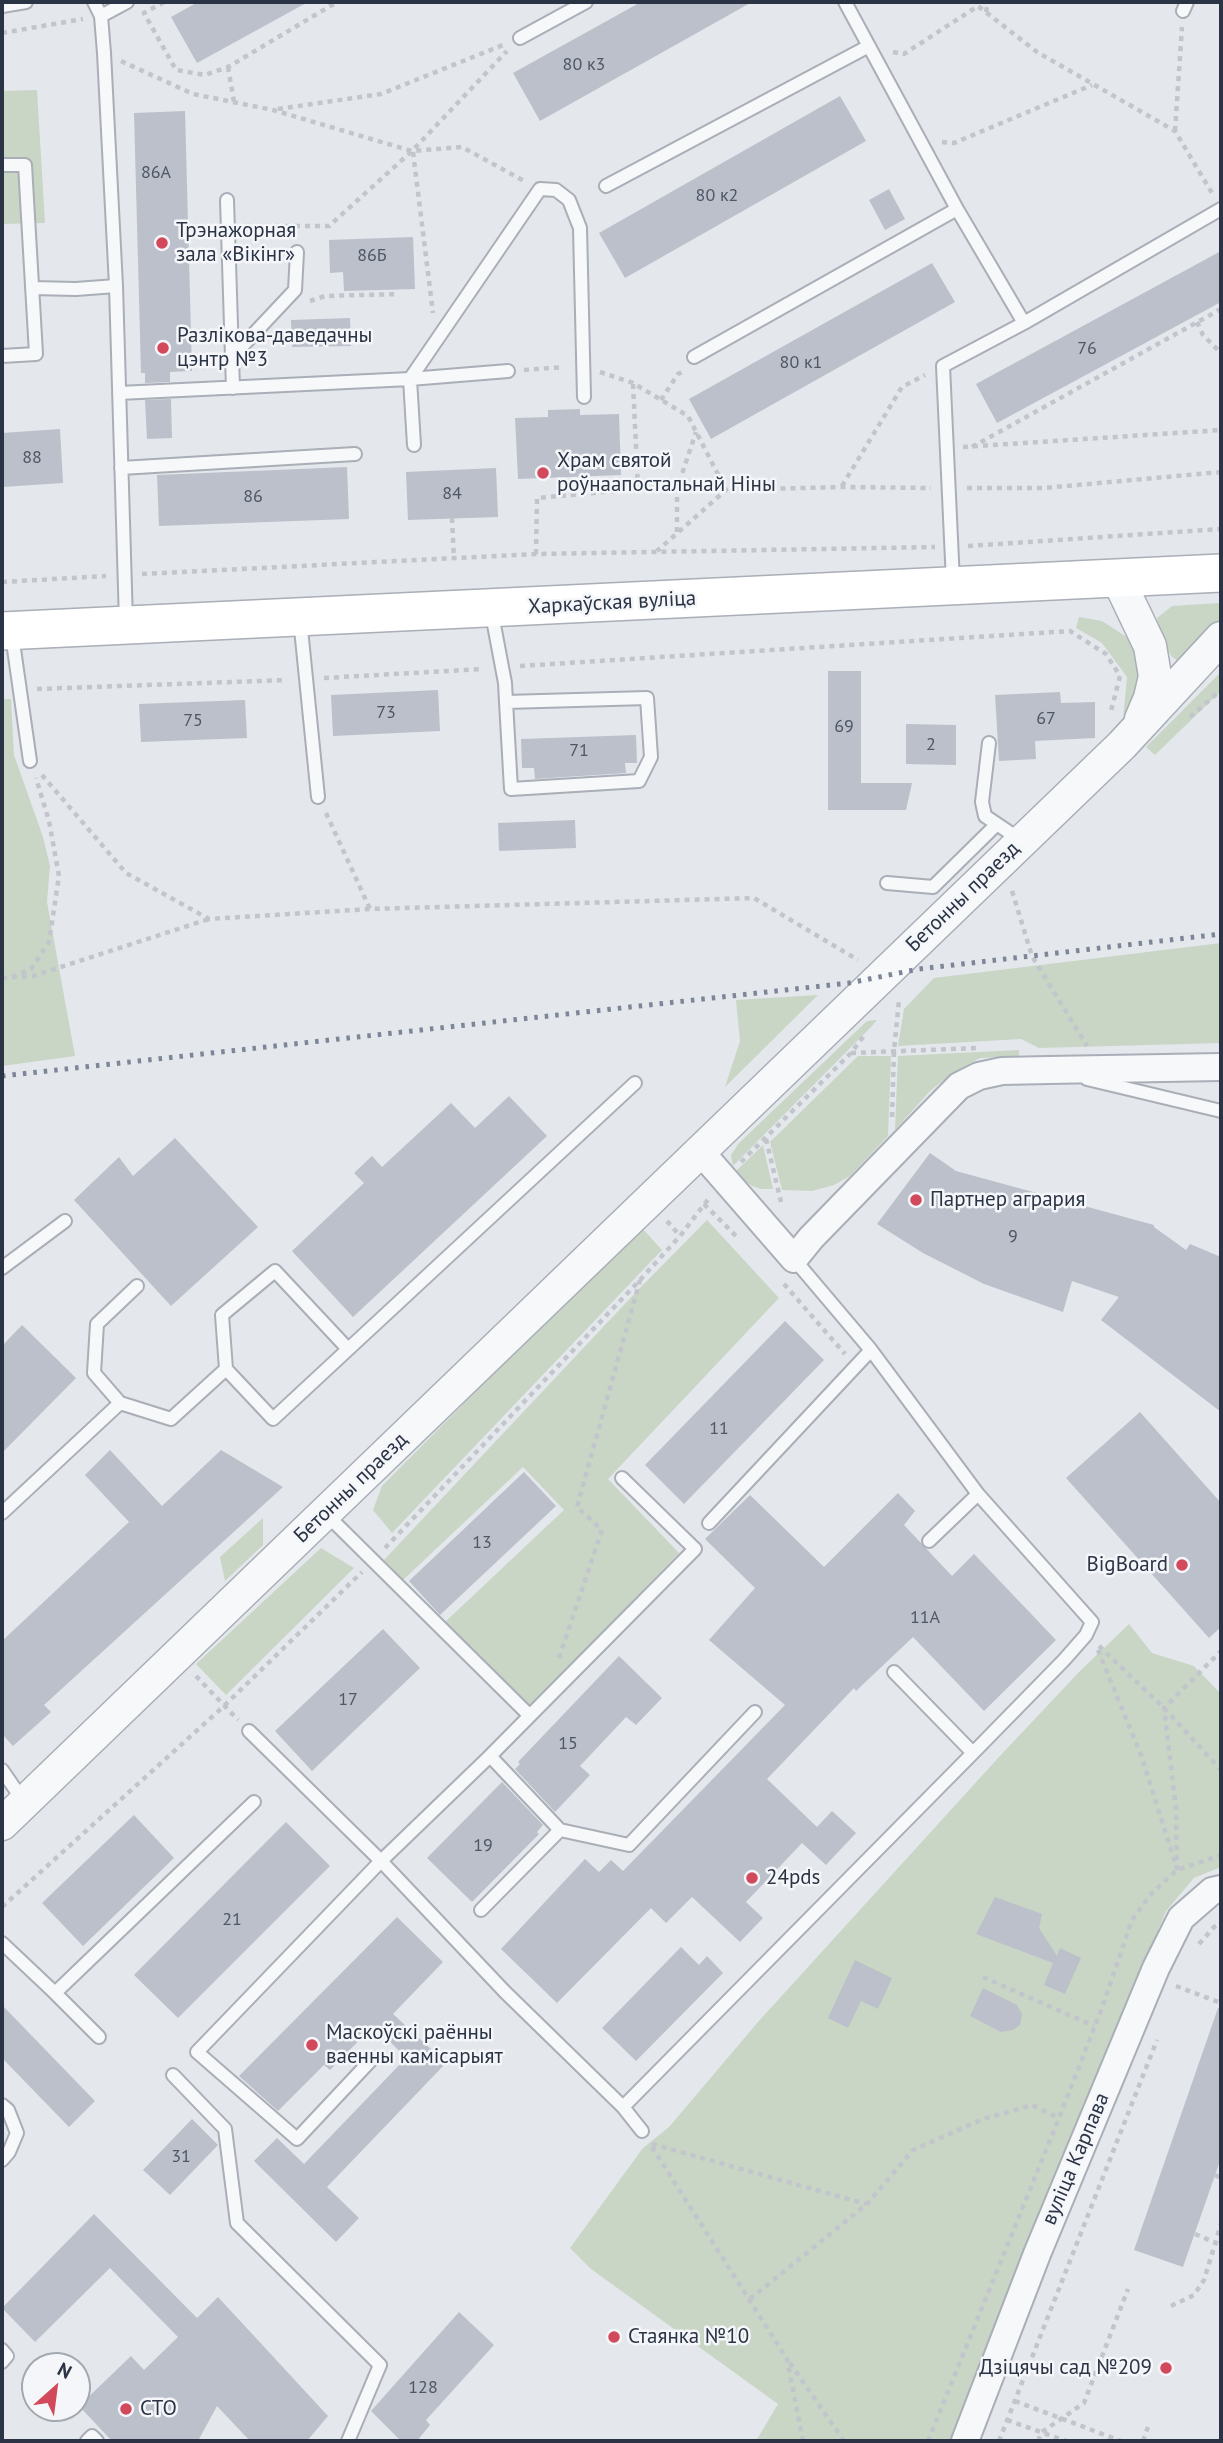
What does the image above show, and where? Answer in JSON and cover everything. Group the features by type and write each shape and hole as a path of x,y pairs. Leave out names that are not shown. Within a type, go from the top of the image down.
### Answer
{"main road":[{"name":"Харкаўская вуліца","path":"7,631 1221,573"}],"street":[{"path":"1118,579 1150,646 1155,676 1150,698 1123,723"},
{"name":"Бетонны праезд","path":"2,1824 700,1151 1010,832 1123,723 1221,638"},
{"path":"700,1151 794,1259 811,1238 959,1086 979,1076 1049,1070 1221,1067"},
{"name":"вуліца Карпава","path":"965,2441 1037,2254 1156,1968 1181,1918 1217,1890"}],"lane":[{"path":"2,6 26,2"},
{"path":"94,2 101,16 104,53 116,286 126,626"},
{"path":"101,16 127,2"},
{"path":"520,38 586,2"},
{"path":"845,2 957,209 1024,323"},
{"path":"606,186 869,46"},
{"path":"2,165 25,164 36,355 2,356"},
{"path":"414,445 410,379 540,189 556,190 569,201 580,228 584,397"},
{"path":"227,200 233,388"},
{"path":"694,357 957,209"},
{"path":"953,585 943,366 1024,323 1221,209"},
{"path":"232,357 295,290 297,252"},
{"path":"32,288 116,286"},
{"path":"119,394 410,379 508,371"},
{"path":"121,468 355,454"},
{"path":"491,609 505,683 506,702 511,789 639,781 651,757 648,698 506,702"},
{"path":"300,618 304,679 318,797"},
{"path":"7,631 30,761"},
{"path":"887,883 933,887 1010,832 985,816 982,802 989,743"},
{"path":"1049,1070 1221,1111"},
{"path":"348,1349 275,1271 222,1315 226,1369 273,1419 635,1083"},
{"path":"2,1268 65,1221"},
{"path":"623,2107 1064,1660 1086,1635 1092,1622 978,1494 871,1350 794,1259"},
{"path":"137,1286 97,1324 94,1373 120,1403 171,1419 226,1369"},
{"path":"709,1523 871,1350"},
{"path":"2,1513 120,1403"},
{"path":"373,2058 297,2139 197,2052 381,1861 490,1756 695,1549 622,1478"},
{"path":"929,1541 978,1494"},
{"path":"325,1513 529,1715"},
{"path":"894,1672 973,1753"},
{"path":"490,1756 560,1830 629,1846 755,1712"},
{"path":"249,1731 381,1861 505,1992 623,2107 642,2131"},
{"path":"2,1770 24,1802"},
{"path":"55,1993 254,1802"},
{"path":"481,1910 560,1830"},
{"path":"2,1943 99,2037"},
{"path":"173,2075 225,2129 237,2223 380,2365 348,2441"},
{"path":"2,2105 8,2110 17,2133 9,2152 2,2160"},
{"path":"2,2350 7,2356 2,2362"},
{"path":"86,2441 92,2436 97,2441"}],"path":[{"path":"164,2 144,13 176,70 205,75 228,67 337,2"},
{"path":"973,2 1038,52 1175,131 1213,195"},
{"path":"986,12 988,2"},
{"path":"904,54 978,6"},
{"path":"1175,131 1185,6"},
{"path":"2,33 101,16"},
{"path":"273,110 380,94 520,38"},
{"path":"228,226 329,226 412,151 520,38"},
{"path":"104,53 193,93 273,110 412,151 462,147 540,189"},
{"path":"228,67 234,102"},
{"path":"920,139 954,143 1093,84"},
{"path":"412,151 436,338"},
{"path":"271,316 325,296 399,294"},
{"path":"972,446 1221,309"},
{"path":"1197,322 1203,335 1221,353"},
{"path":"508,371 582,365 633,383 688,416 726,490 656,552"},
{"path":"842,487 902,387 943,366"},
{"path":"633,383 638,488"},
{"path":"948,448 1221,430"},
{"path":"677,533 677,489 697,431"},
{"path":"537,554 537,498 638,488 668,488"},
{"path":"452,519 454,560"},
{"path":"2,582 537,554 952,547 1221,529"},
{"path":"19,689 304,679 1070,631 1106,654 1120,676 1123,723"},
{"path":"30,761 126,873 209,919"},
{"path":"12,977 31,969 49,942 59,876 49,821 30,761"},
{"path":"318,797 370,909"},
{"path":"1012,890 1032,956 1101,1069"},
{"path":"2,978 33,976 209,919 370,909 754,898 867,966"},
{"path":"897,1150 891,1126 900,992"},
{"path":"2,1908 224,1706 374,1560 680,1236"},
{"path":"545,1701 602,1530 577,1507 640,1280"},
{"path":"1177,1870 1141,1755 1095,1643 1164,1708 1221,1769"},
{"path":"1164,1708 1221,1651"},
{"path":"176,1656 249,1731"},
{"path":"1164,1708 1176,1809 1177,1870"},
{"path":"928,2441 1059,2118 1132,1920 1151,1894 1177,1870 1221,1854"},
{"path":"1172,1998 1180,1976"},
{"path":"984,1977 1094,2026"},
{"path":"1176,1986 1221,2003"},
{"path":"999,2441 1160,2033"},
{"path":"750,2299 867,2204 913,2150 983,2119 1032,2105 1059,2118"},
{"path":"642,2131 788,2359 844,2441"},
{"path":"650,2144 867,2204"},
{"path":"1171,2306 1194,2295 1204,2280 1218,2244 1221,2224"},
{"path":"1195,2234 1218,2244"},
{"path":"1038,2441 1042,2432 1084,2403 1128,2290"},
{"path":"788,2359 803,2441"},
{"path":"1015,2401 1121,2441"},
{"path":"1007,2420 1066,2441"},
{"path":"1143,2441 1148,2427"}],"green space":[{"path":"37,90 45,223 2,224 2,91"},
{"path":"1219,603 1221,620 1189,656 1180,662 1172,657 1163,641 1157,618 1172,606"},
{"path":"1079,617 1102,621 1125,636 1137,648 1144,666 1134,711 1123,720 1127,677 1102,643 1076,628"},
{"path":"1221,672 1221,691 1155,755 1146,747"},
{"path":"2,699 11,699 14,755 43,837 50,866 47,902 75,1056 2,1066"},
{"path":"1221,943 1221,1043 1039,1048 1021,1039 898,1046 904,1009 934,978"},
{"path":"818,995 725,1087 740,1041 736,1000"},
{"path":"877,1020 733,1166 731,1155 739,1143 867,1021"},
{"path":"1019,1050 1019,1056 980,1058 951,1074 930,1091 895,1130 898,1056"},
{"path":"858,1056 891,1056 888,1136 850,1176 834,1185 812,1191 782,1190 770,1142"},
{"path":"763,1145 773,1189 752,1186 734,1173"},
{"path":"707,1220 779,1298 608,1479 679,1553 531,1706 444,1623 564,1510 523,1467 403,1580 384,1560"},
{"path":"640,1226 662,1250 392,1533 373,1510 382,1486"},
{"path":"263,1518 263,1545 225,1581 220,1557"},
{"path":"321,1548 354,1568 226,1695 196,1664"},
{"path":"1129,1624 1152,1653 1194,1666 1221,1694 1221,1867 1194,1878 1166,1911 953,2441 756,2441 778,2404 591,2269 570,2248 643,2148 669,2127 758,2022 999,1757 1079,1672"}],"building":[{"path":"198,2 308,2 197,63 171,17"},
{"path":"641,2 752,2 540,121 513,73"},
{"path":"840,96 866,141 625,278 599,233"},
{"path":"185,111 192,371 170,372 170,382 145,383 145,373 141,373 134,113"},
{"path":"889,189 905,219 885,230 869,200"},
{"path":"413,237 415,289 344,291 343,272 330,273 329,240"},
{"path":"1221,251 1221,302 997,423 976,384"},
{"path":"932,263 955,302 711,439 689,399"},
{"path":"350,318 351,346 292,347 291,320"},
{"path":"171,399 172,438 147,439 145,400"},
{"path":"580,409 580,415 619,414 621,475 518,479 515,418 548,417 548,410"},
{"path":"60,429 63,483 2,487 2,433"},
{"path":"347,467 349,519 159,526 157,475"},
{"path":"496,468 498,517 408,520 406,472"},
{"path":"828,671 861,671 861,783 912,783 906,810 828,810"},
{"path":"438,690 440,731 333,736 331,695"},
{"path":"1060,692 1061,703 1095,702 1095,738 1035,741 1036,759 999,761 995,695"},
{"path":"245,700 247,738 141,742 139,704"},
{"path":"906,724 956,725 956,765 906,764"},
{"path":"636,735 637,763 625,763 626,773 535,779 534,768 522,768 521,739"},
{"path":"575,820 576,848 499,851 498,823"},
{"path":"509,1096 547,1136 353,1317 292,1251 364,1183 354,1173 372,1156 382,1167 451,1103 475,1128"},
{"path":"175,1138 258,1227 171,1306 74,1200 119,1157 133,1176"},
{"path":"930,1153 956,1171 1154,1225 1186,1250 1190,1244 1221,1257 1221,1412 1101,1320 1119,1297 1072,1281 1063,1312 984,1284 923,1253 877,1224"},
{"path":"785,1321 824,1360 684,1504 645,1465"},
{"path":"22,1325 76,1378 2,1453 2,1346"},
{"name":"BigBoard","path":"1140,1412 1221,1503 1221,1627 1209,1638 1066,1478"},
{"path":"110,1450 162,1506 221,1450 283,1487 44,1705 51,1712 13,1746 2,1734 2,1641 129,1522 85,1475"},
{"path":"524,1472 556,1506 440,1615 409,1581"},
{"path":"898,1493 915,1511 904,1525 952,1576 974,1554 1056,1640 984,1711 913,1637 856,1691 854,1688 767,1779 817,1827 832,1811 856,1833 826,1865 802,1843 746,1902 763,1918 740,1942 692,1897 666,1923 651,1908 557,2003 501,1949 585,1859 599,1872 611,1860 623,1871 785,1705 709,1640 755,1588 705,1539 750,1495 824,1567"},
{"path":"383,1629 420,1668 312,1771 275,1731"},
{"path":"619,1656 662,1698 636,1725 626,1717 580,1766 590,1775 555,1812 515,1769 520,1764 518,1762"},
{"path":"502,1782 543,1825 537,1832 539,1834 472,1902 427,1858"},
{"path":"134,1815 174,1858 83,1946 42,1903"},
{"path":"286,1822 330,1866 178,2018 134,1975"},
{"path":"995,1897 1042,1914 1039,1928 1057,1956 1060,1948 1081,1958 1065,1994 1044,1985 1053,1963 976,1934"},
{"path":"397,1917 443,1962 393,2014 446,2063 327,2187 359,2218 336,2242 254,2161 277,2138 304,2164 406,2058 374,2025 330,2070 324,2065 278,2111 239,2076"},
{"path":"681,1947 699,1965 707,1956 723,1973 636,2061 602,2028"},
{"path":"855,1960 892,1978 878,2009 861,2001 848,2028 828,2018"},
{"path":"983,1988 1017,2005 1022,2014 1020,2025 1013,2030 1001,2032 970,2016"},
{"path":"2,2005 95,2101 69,2127 2,2058"},
{"path":"1218,2008 1221,2009 1221,2158 1183,2267 1134,2250"},
{"path":"192,2119 218,2145 170,2195 143,2170"},
{"path":"94,2214 197,2318 218,2297 328,2416 307,2441 250,2441 217,2406 198,2441 112,2441 91,2419 91,2394 131,2356 144,2370 178,2337 110,2268 35,2342 2,2308"},
{"path":"459,2312 494,2345 426,2420 430,2425 417,2441 401,2441 371,2411"}],"railway":[{"path":"2,1076 849,983 919,969 1221,934"}],"place":[{"name":"Трэнажорная зала «Вікінг»","path":"162,243"},
{"name":"Разлікова-даведачны цэнтр №3","path":"163,348"},
{"name":"Храм святой роўнаапостальнай Ніны","path":"543,473"},
{"name":"Партнер агрария","path":"916,1200"},
{"name":"BigBoard","path":"1182,1565"},
{"name":"24pds","path":"752,1878"},
{"name":"Маскоўскі раённы ваенны камісарыят","path":"312,2045"},
{"name":"Стаянка №10","path":"614,2337"},
{"name":"Дзіцячы сад №209","path":"1166,2368"},
{"name":"СТО","path":"126,2409"}]}
